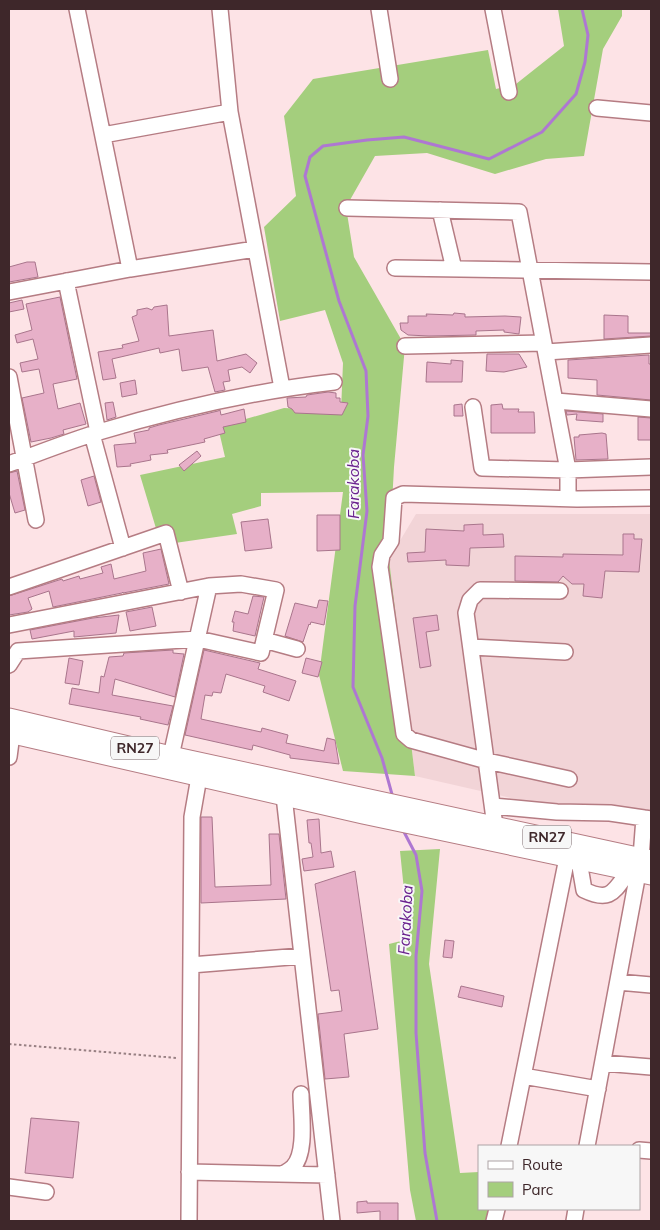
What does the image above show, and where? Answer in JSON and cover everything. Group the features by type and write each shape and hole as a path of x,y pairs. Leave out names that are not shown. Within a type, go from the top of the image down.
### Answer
{"main road":[{"name":"RN27","path":"10,728 171,756 260,783 440,822 573,860 642,867"},
{"name":"RN27","path":"10,728 199,777 260,783"},
{"name":"RN27","path":"440,822 495,826 642,867"}],"street":[{"path":"77,9 130,269"},
{"path":"220,9 230,112 282,388"},
{"path":"379,9 390,79"},
{"path":"493,9 509,92"},
{"path":"597,108 651,113"},
{"path":"103,135 230,112"},
{"path":"347,208 519,212 568,470 568,499"},
{"path":"440,210 454,269"},
{"path":"9,292 130,269 256,249"},
{"path":"394,268 651,272"},
{"path":"66,281 95,433 122,548"},
{"path":"405,346 545,348 651,345"},
{"path":"9,377 36,520"},
{"path":"9,464 95,433 191,408 282,388 334,382"},
{"path":"556,401 651,409"},
{"path":"473,407 482,468 568,470 651,468"},
{"path":"569,779 487,761 411,740 404,734 380,567 382,555 391,541 394,498 403,494 568,499 651,498"},
{"path":"9,587 166,533 181,592"},
{"path":"241,584 276,590 261,653 198,638 18,651 9,626 209,586 241,584"},
{"path":"171,756 209,586"},
{"path":"495,826 466,614 470,600 480,590 560,591"},
{"path":"264,640 297,649"},
{"path":"471,647 566,652"},
{"path":"9,665 18,651"},
{"path":"9,756 10,728"},
{"path":"189,1221 192,817 199,777"},
{"path":"285,788 332,1221"},
{"path":"492,806 557,812 610,813 648,818 642,867 598,1089 592,1145"},
{"path":"573,860 584,890 606,896 612,894 642,867"},
{"path":"509,1145 523,1076 573,860"},
{"path":"191,966 302,956"},
{"path":"618,982 651,985"},
{"path":"603,1063 651,1067"},
{"path":"523,1076 598,1089"},
{"path":"283,1174 294,1167 299,1156 302,1142 301,1094"},
{"path":"189,1172 327,1175"},
{"path":"9,1187 46,1192"}],"path":[{"path":"9,1044 190,1059"}],"shaded area":[{"path":"416,514 651,514 651,830 415,776 389,559"}],"green space":[{"path":"558,9 622,9 622,16 603,49 584,156 546,159 495,174 427,153 375,156 346,207 354,257 405,346 394,467 389,559 415,776 343,771 319,675 343,492 261,493 261,506 232,514 237,534 161,545 140,475 225,457 218,427 284,408 341,411 343,363 325,310 280,321 264,227 296,196 284,116 313,79 488,50 496,89 516,84 564,46"},
{"path":"440,849 429,964 460,1173 478,1172 478,1210 496,1210 496,1221 416,1221 410,1190 389,944 409,939 400,851"}],"building":[{"path":"27,262 35,262 38,277 9,282 9,267"},
{"path":"60,297 77,379 53,384 58,409 80,403 86,424 63,430 64,434 31,442 22,398 44,393 39,369 22,372 20,363 38,359 33,339 17,343 15,335 32,330 26,304"},
{"path":"22,300 24,309 9,312 9,303"},
{"path":"167,305 169,336 213,330 217,361 246,354 257,363 250,373 242,367 228,370 230,381 223,382 225,390 215,392 208,367 182,371 179,349 160,353 159,348 112,359 116,378 103,380 98,352 123,348 122,345 139,341 132,317 137,315 137,310 147,308 152,310 154,307"},
{"path":"454,313 465,314 465,317 521,317 519,334 504,332 504,330 476,331 476,335 429,336 408,335 401,330 400,323 408,323 408,316 427,316 426,314 453,315"},
{"path":"604,315 628,316 628,333 651,333 651,336 604,339"},
{"path":"487,354 519,354 527,367 504,372 486,371"},
{"path":"649,355 649,364 651,364 651,400 597,395 597,380 568,378 568,360"},
{"path":"451,360 463,361 462,382 426,382 427,362 451,364"},
{"path":"135,380 137,394 122,397 120,383"},
{"path":"328,392 336,393 336,398 340,398 340,402 348,403 342,415 295,413 288,407 287,398 306,397 307,395"},
{"path":"113,402 116,417 107,420 105,403"},
{"path":"462,404 463,416 454,416 454,405"},
{"path":"502,404 503,409 519,409 518,412 534,412 535,433 491,433 491,405"},
{"path":"244,409 246,422 223,427 225,433 204,439 205,442 167,450 168,453 150,455 151,460 130,464 131,466 117,467 114,445 136,443 134,433 220,410 221,415"},
{"path":"566,411 603,414 603,422 576,420 577,414 567,415"},
{"path":"638,417 651,418 651,440 638,440"},
{"path":"606,434 608,459 576,460 574,437"},
{"path":"197,451 201,456 184,471 179,465"},
{"path":"17,471 25,510 15,513 9,493 9,473"},
{"path":"94,476 101,502 88,506 81,480"},
{"path":"317,515 340,515 340,550 317,551"},
{"path":"268,519 272,548 245,551 241,522"},
{"path":"483,524 483,535 503,534 504,547 470,548 469,566 446,565 446,560 408,562 407,553 425,552 426,529 464,531 464,525"},
{"path":"623,534 634,534 634,539 642,539 639,572 605,571 602,598 583,596 584,584 572,584 563,576 558,582 515,581 515,556 563,557 563,554 623,555"},
{"path":"161,549 169,584 53,607 49,591 28,598 32,609 28,612 9,615 9,596 62,579 63,581 79,576 80,579 103,573 101,567 111,564 114,579 146,571 143,553"},
{"path":"253,596 264,597 255,636 233,631 234,622 232,622 235,611 248,614"},
{"path":"319,600 328,601 324,625 311,622 303,642 285,636 295,603 317,608"},
{"path":"152,607 156,626 130,631 126,612"},
{"path":"119,615 116,633 74,637 74,631 32,639 30,630 93,618"},
{"path":"437,615 439,630 426,632 431,666 420,668 413,618"},
{"path":"173,650 173,653 184,654 175,697 115,679 112,695 173,706 168,725 140,719 141,717 69,704 72,688 99,693 101,676 104,677 109,657 123,656 124,653"},
{"path":"204,650 260,663 258,669 296,681 289,701 263,692 265,686 226,674 221,693 213,692 212,696 205,695 201,719 261,732 262,728 288,735 286,743 324,751 327,738 335,740 339,764 290,758 290,755 253,745 252,750 185,735"},
{"path":"69,658 83,661 79,685 65,683"},
{"path":"306,658 322,662 318,677 302,673"},
{"path":"201,817 212,817 215,887 271,885 269,834 279,834 286,899 201,903"},
{"path":"319,819 321,853 331,851 334,867 304,871 302,859 313,857 311,843 309,843 307,820"},
{"path":"355,871 378,1029 344,1034 349,1077 325,1079 318,1014 342,1011 339,990 331,991 315,884"},
{"path":"445,940 454,941 452,958 443,957"},
{"path":"461,986 504,996 502,1007 458,997"},
{"path":"31,1118 79,1122 73,1178 25,1173"},
{"path":"367,1201 367,1203 398,1203 398,1221 380,1221 380,1211 357,1213 357,1202"}],"waterway":[{"name":"Farakoba","path":"393,798 382,758 353,687 355,606 367,511 363,455 368,416 366,371 339,301 305,176 310,157 323,146 404,137 489,159 542,132 576,94 585,62 588,35 582,9"},
{"name":"Farakoba","path":"403,830 416,855 422,891 416,956 416,1033 425,1153 437,1221"}]}
